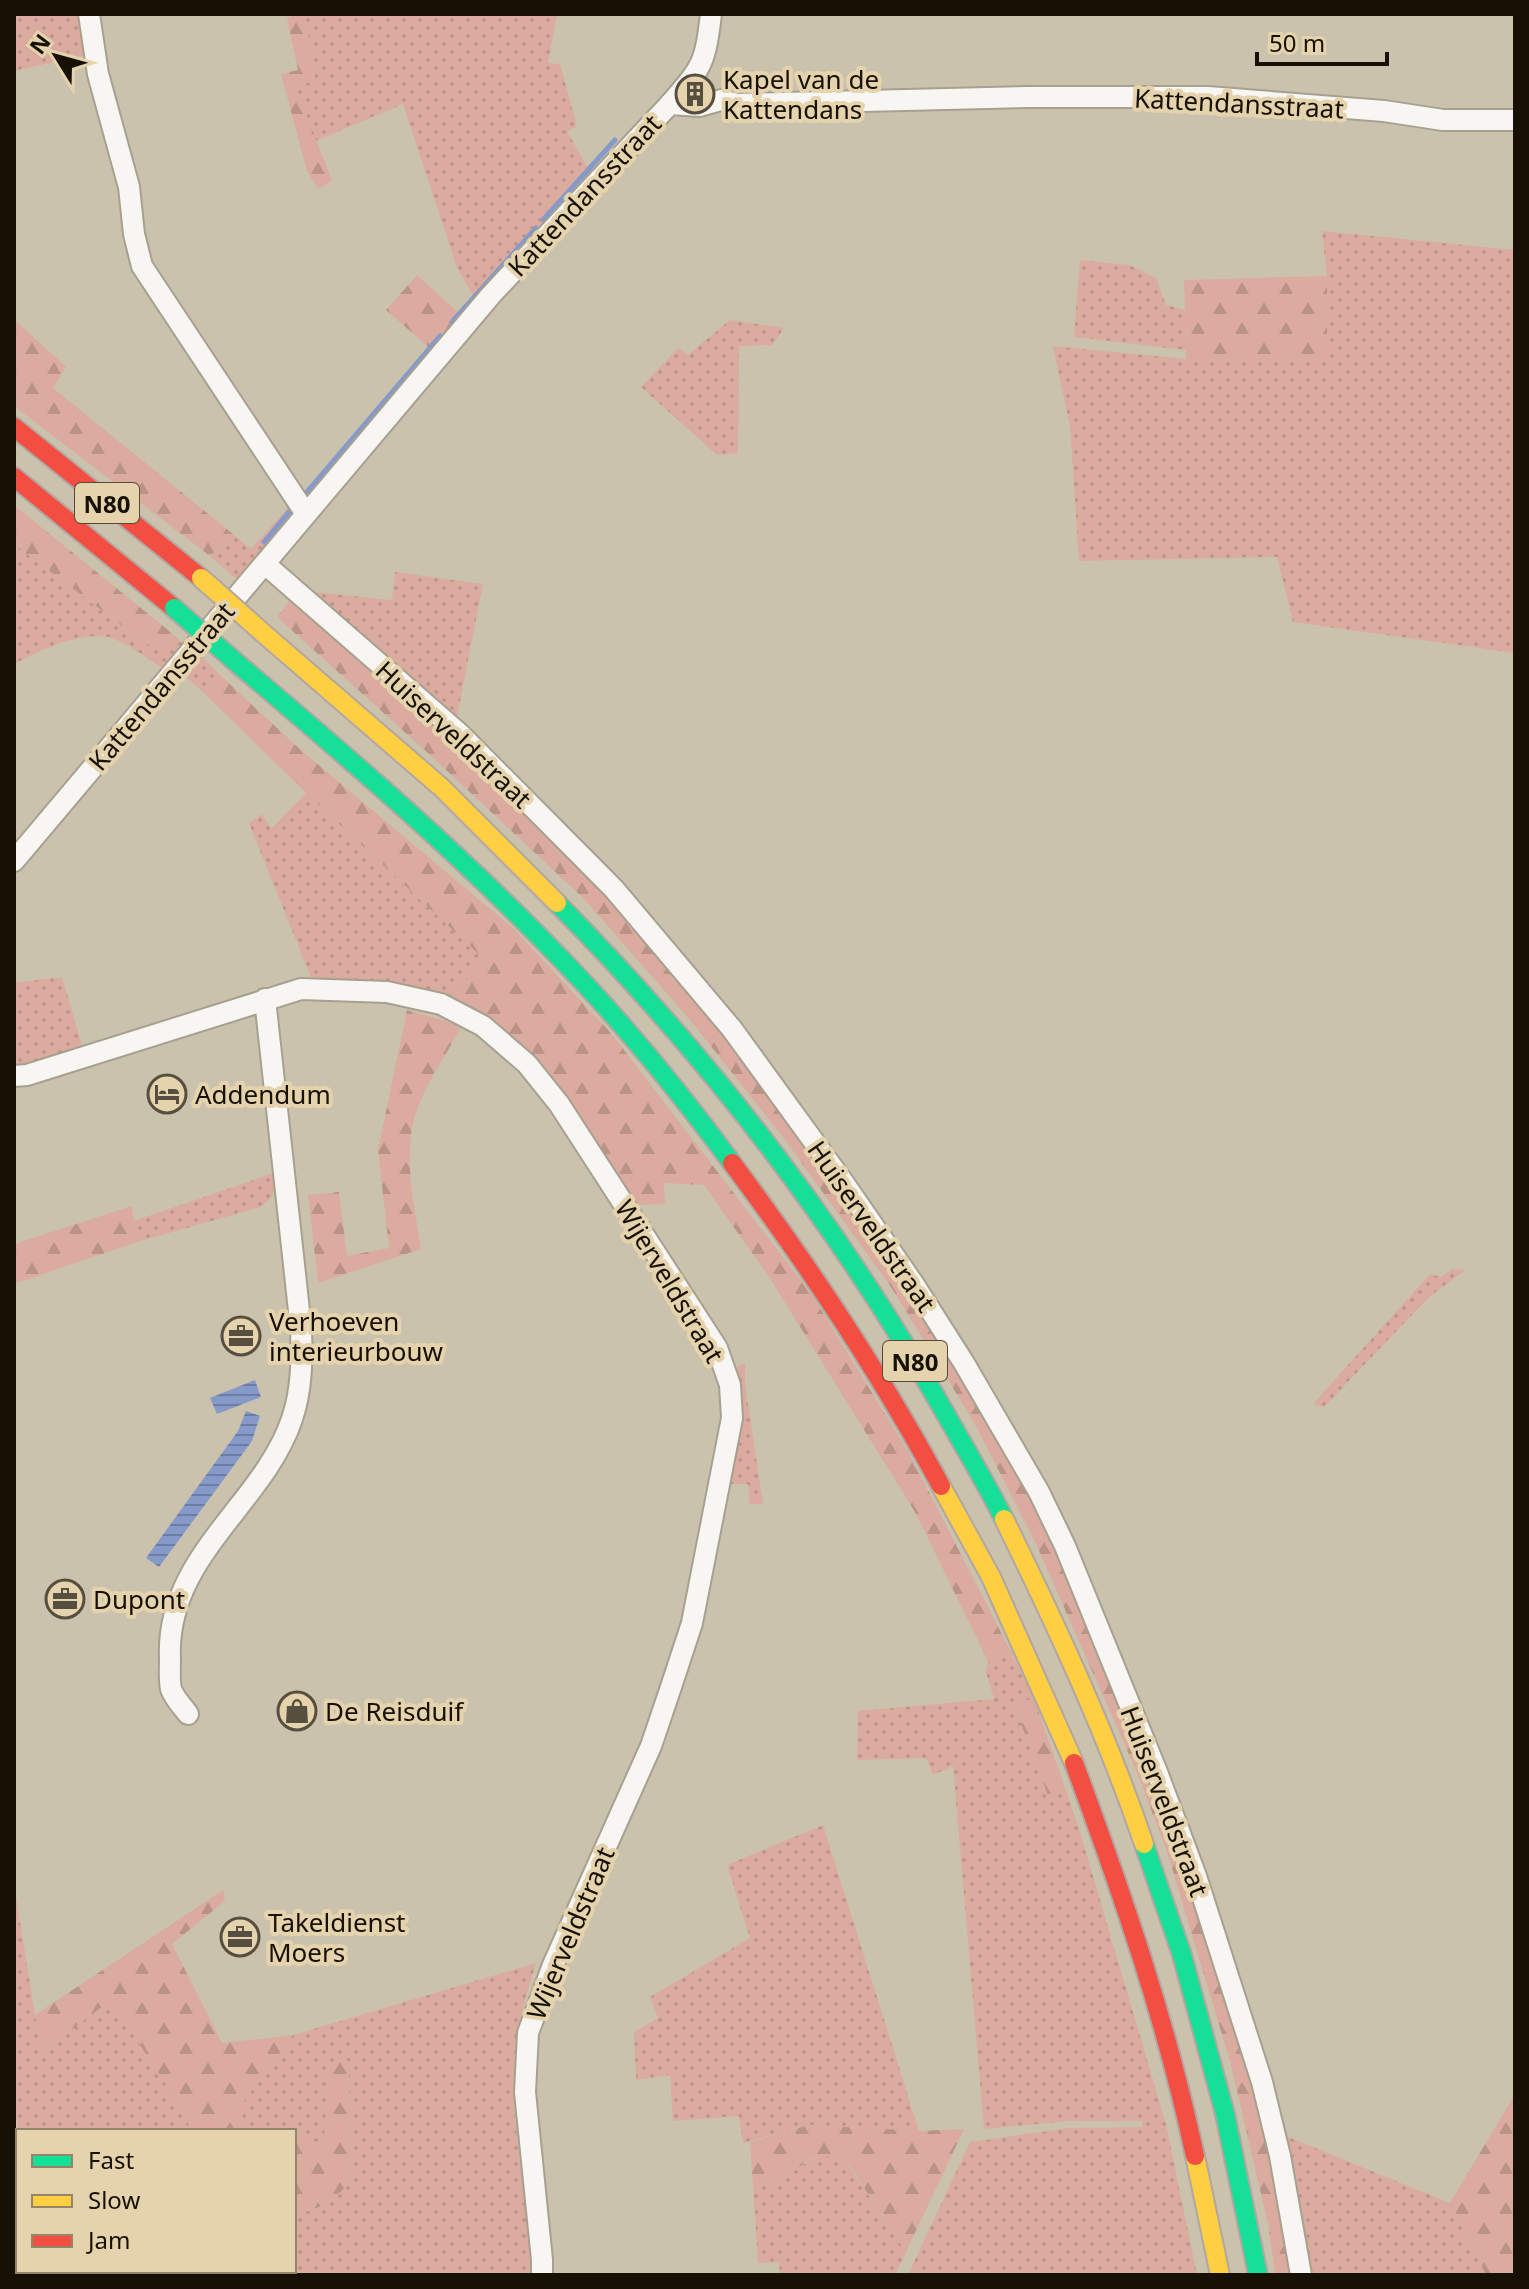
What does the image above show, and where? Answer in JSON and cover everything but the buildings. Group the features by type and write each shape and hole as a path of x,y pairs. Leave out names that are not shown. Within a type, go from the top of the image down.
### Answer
{"highway":[{"name":"N80","path":"14,427 201,578 443,789 595,940 720,1082 837,1237 944,1408 1016,1542 1091,1700 1152,1861 1219,2082 1258,2275"},
{"name":"N80","path":"14,477 174,608 420,821 572,970 700,1118 811,1268 916,1436 985,1563 1058,1718 1119,1878 1183,2095 1220,2275"}],"street":[{"path":"89,14 98,74 129,187 134,234 142,266 306,514"},
{"path":"670,104 699,71 706,56 711,14"},
{"path":"699,71 714,85 721,100"},
{"name":"Kattendansstraat","path":"14,861 491,295 670,104 700,106 721,100 737,104 1028,97 1208,97 1384,111 1443,120 1515,120"},
{"name":"Huiserveldstraat","path":"265,564 460,734 644,923 732,1029 805,1129 915,1286 964,1363 1039,1492 1065,1546 1196,1876 1262,2082 1280,2156 1301,2275"},
{"name":"Wijerveldstraat","path":"14,1076 27,1075 301,989 387,992 441,1004 483,1026 527,1064 559,1104 717,1348 730,1385 732,1418 692,1623 651,1746 553,1965 528,2033 525,2092 542,2275"},
{"path":"188,1714 171,1691 169,1642 178,1597 200,1558 271,1460 291,1420 302,1370 301,1329 265,999"}],"green space":[{"path":"14,14 84,14 90,54 14,71"},
{"path":"305,14 557,14 548,63 560,64 577,127 567,131 591,174 475,300 456,265 403,104 316,141 295,87 315,80"},
{"path":"305,14 315,80 296,87 332,181 318,189 307,171 281,74 298,70 287,18"},
{"path":"1322,231 1515,250 1515,653 1293,622 1277,557 1079,561 1070,426 1053,346 1186,359 1326,359 1327,276"},
{"path":"1080,260 1129,265 1156,278 1166,305 1185,310 1186,350 1074,337"},
{"path":"417,275 462,316 433,351 386,310"},
{"path":"1327,276 1327,359 1186,359 1184,280"},
{"path":"14,319 66,367 53,388 233,534 210,556 14,406"},
{"path":"730,320 784,328 772,345 739,346 738,453 717,455 641,387 678,348 688,355"},
{"path":"292,503 297,513 241,583 210,556 233,534 251,549"},
{"path":"14,505 179,639 161,648 146,644 14,544"},
{"path":"14,544 146,644 161,648 179,639 184,646 171,663 162,668 114,639 90,636 48,648 14,665"},
{"path":"395,572 483,584 456,722 313,592 392,600"},
{"path":"289,601 452,736 610,891 730,1036 911,1291 1035,1498 1150,1771 1257,2092 1294,2275 1275,2275 1268,2224 1230,2061 1167,1852 1138,1775 1036,1544 976,1426 893,1290 783,1137 690,1020 583,898 277,617"},
{"path":"200,655 221,676 205,694 183,674"},
{"path":"221,676 303,752 513,928 611,1033 812,1295 909,1453 1011,1652 988,1661 915,1512 769,1277 704,1185 664,1183 665,1204 634,1205 482,1016 451,996 485,960 205,694"},
{"path":"306,793 485,960 451,996 382,982 312,980 249,823 262,814 271,829"},
{"path":"62,977 83,1049 14,1069 14,983"},
{"path":"407,1010 462,1026 429,1083 414,1119 410,1175 421,1249 318,1283 308,1195 339,1192 347,1256 389,1248 378,1150"},
{"path":"274,1173 273,1193 260,1207 137,1242 134,1221"},
{"path":"132,1206 137,1242 14,1284 14,1244"},
{"path":"1452,1269 1466,1270 1429,1297 1324,1407 1313,1404 1430,1274 1441,1277"},
{"path":"745,1363 745,1384 763,1504 750,1504 748,1484 728,1484 738,1426 736,1368"},
{"path":"1011,1652 1034,1698 1014,1705 1048,1794 1065,1788 1080,1832 1166,2124 1197,2275 908,2275 970,2142 1068,2128 1143,2127 1142,2121 1070,2121 984,2129 953,1766 933,1775 926,1758 857,1760 858,1711 994,1699 986,1672 988,1661"},
{"path":"1034,1698 1065,1788 1048,1795 1014,1705"},
{"path":"823,1825 919,2131 809,2125 743,2143 739,2116 673,2121 670,2075 636,2080 634,2032 658,2018 650,1997 750,1938 727,1865"},
{"path":"14,1884 43,2051 111,1999 181,2108 191,2129 18,2129 14,2103"},
{"path":"223,1890 225,1901 172,1944 222,2043 293,2035 238,2109 249,2127 258,2129 191,2129 181,2108 111,2000 43,2051 35,2015"},
{"path":"536,1963 519,2026 514,2065 515,2118 532,2275 39,2275 296,2273 296,2215 327,2204 352,2181 348,2060 329,2063 324,2144 296,2137 296,2129 249,2127 238,2109 293,2035"},
{"path":"348,2060 352,2181 327,2204 296,2215 296,2137 324,2143 329,2063"},
{"path":"1515,2094 1515,2275 1486,2275 1450,2203"},
{"path":"809,2125 919,2131 964,2129 906,2252 850,2166 841,2158 817,2155 778,2182 753,2185 750,2142"},
{"path":"1283,2135 1450,2203 1486,2275 1306,2275"},
{"path":"818,2155 842,2158 906,2252 895,2275 780,2275 779,2262 758,2263 753,2185 778,2182"}],"water":[{"path":"255,1380 261,1397 217,1414 210,1398"},
{"path":"246,1411 260,1416 252,1441 159,1567 146,1558 238,1431"}],"waterway":[{"path":"543,220 615,140"},
{"path":"452,322 536,228"},
{"path":"306,493 440,336"},
{"path":"264,542 294,506"}],"railway":[{"path":"14,2177 16,2190"},
{"path":"14,2245 16,2260"}],"traffic: fast":[{"path":"174,608 238,664"},
{"path":"238,664 406,809 526,923 631,1035 732,1163"},
{"path":"557,903 666,1021 768,1145 861,1276 904,1344 1004,1519"},
{"path":"1144,1844 1182,1955 1225,2114 1258,2275"}],"traffic: slow":[{"path":"201,578 263,633"},
{"path":"263,633 442,788 557,903"},
{"path":"941,1486 991,1577 1074,1763"},
{"path":"1004,1519 1079,1679 1144,1844"},
{"path":"1195,2156 1220,2275"}],"traffic: jam":[{"path":"14,427 201,578"},
{"path":"14,477 174,608"},
{"path":"732,1163 842,1321 941,1486"},
{"path":"1074,1763 1142,1957 1171,2056 1195,2156"}],"place":[{"name":"Kapel van de Kattendans","path":"695,94"},
{"name":"Addendum","path":"167,1094"},
{"name":"Verhoeven interieurbouw","path":"241,1336"},
{"name":"Dupont","path":"65,1599"},
{"name":"De Reisduif","path":"297,1711"},
{"name":"Takeldienst Moers","path":"240,1937"}]}
